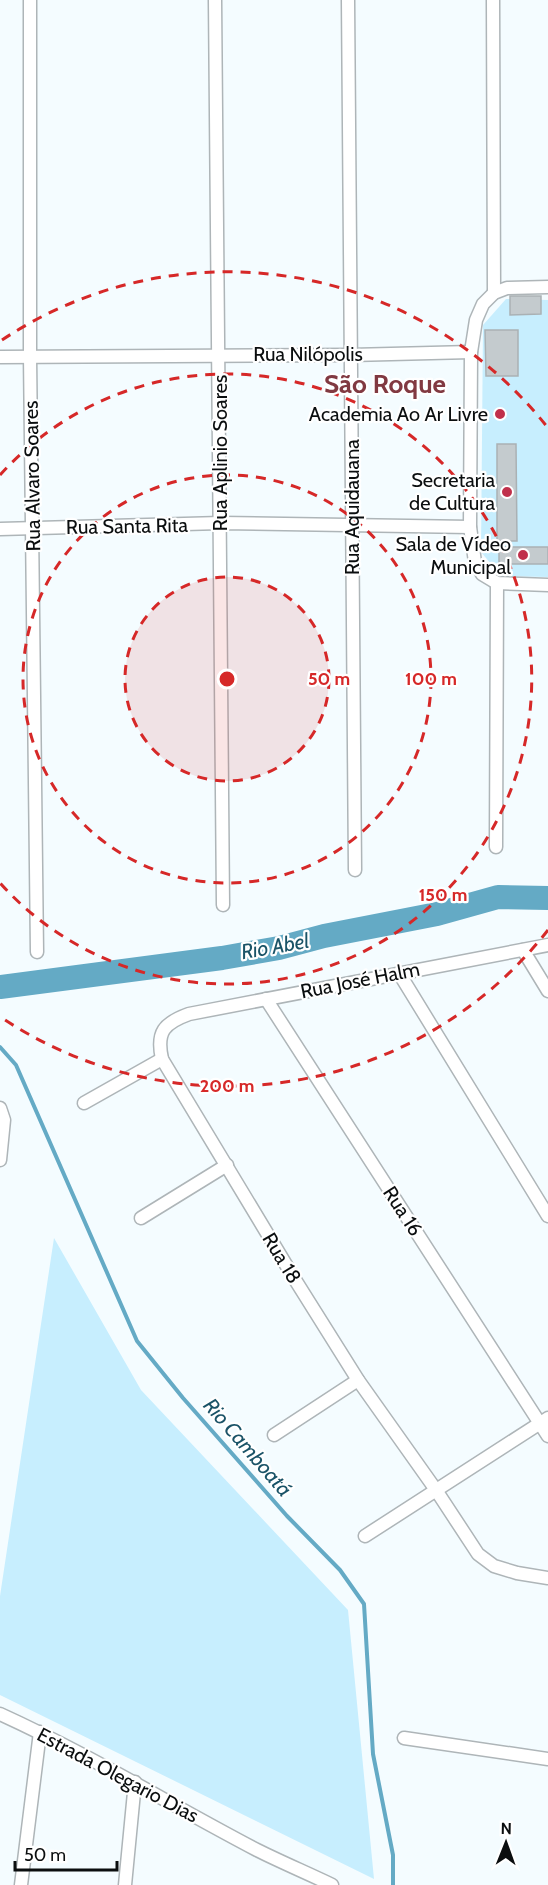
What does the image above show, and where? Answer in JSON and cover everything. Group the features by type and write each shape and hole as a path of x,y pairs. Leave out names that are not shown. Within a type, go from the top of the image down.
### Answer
{"street":[{"name":"Rua Alvaro Soares","path":"30,0 30,356 37,952"},
{"name":"Rua Aplinio Soares","path":"215,0 220,354 223,905"},
{"name":"Rua Aquidauana","path":"348,0 355,870"},
{"path":"492,0 494,293"},
{"path":"548,287 507,288 494,293 483,304 476,320 471,352 470,527 475,562 482,574 496,583 548,585"},
{"name":"Rua Nilópolis","path":"0,357 471,352"},
{"name":"Rua Santa Rita","path":"0,529 220,523 470,527"},
{"path":"495,847 496,583"},
{"name":"Rua José Halm","path":"162,1059 158,1044 163,1031 174,1019 189,1014 548,945"},
{"path":"523,950 548,991"},
{"path":"399,973 548,1216"},
{"name":"Rua 16","path":"266,999 544,1420 548,1436"},
{"path":"84,1103 162,1059"},
{"name":"Rua 18","path":"162,1059 358,1380 436,1490 477,1554 495,1566 517,1573 548,1578"},
{"path":"0,1160 4,1131 2,1111"},
{"path":"141,1218 226,1165"},
{"path":"274,1435 358,1380"},
{"path":"365,1536 544,1420"},
{"name":"Estrada Olegario Dias","path":"0,1714 40,1732 135,1782 257,1850 332,1885"},
{"path":"21,1885 40,1732"},
{"path":"404,1738 548,1760"},
{"path":"125,1885 135,1782"}],"shaded area":[{"path":"506,299 548,300 548,577 501,576 481,552 483,325"},
{"path":"54,1238 141,1390 348,1610 374,1879 0,1695 0,1596"}],"building":[{"path":"510,296 541,296 541,314 510,315"},
{"path":"485,330 518,330 518,376 486,376"},
{"name":"Secretaria de Cultura","path":"497,444 516,444 517,541 497,541"},
{"name":"Sala de Vídeo Municipal","path":"499,547 548,547 548,564 499,564"}],"waterway":[{"name":"Rio Abel","path":"0,987 222,958 279,948 324,936 437,914 498,897 548,898"},
{"name":"Rio Camboatá","path":"0,1047 16,1065 137,1341 183,1398 287,1516 340,1570 364,1604 373,1754 393,1855 393,1885"}],"place":[{"name":"Academia Ao Ar Livre","path":"500,414"},
{"name":"Secretaria de Cultura","path":"507,492"},
{"name":"Sala de Vídeo Municipal","path":"523,555"}],"district":[{"name":"São Roque","path":"385,384"}]}
